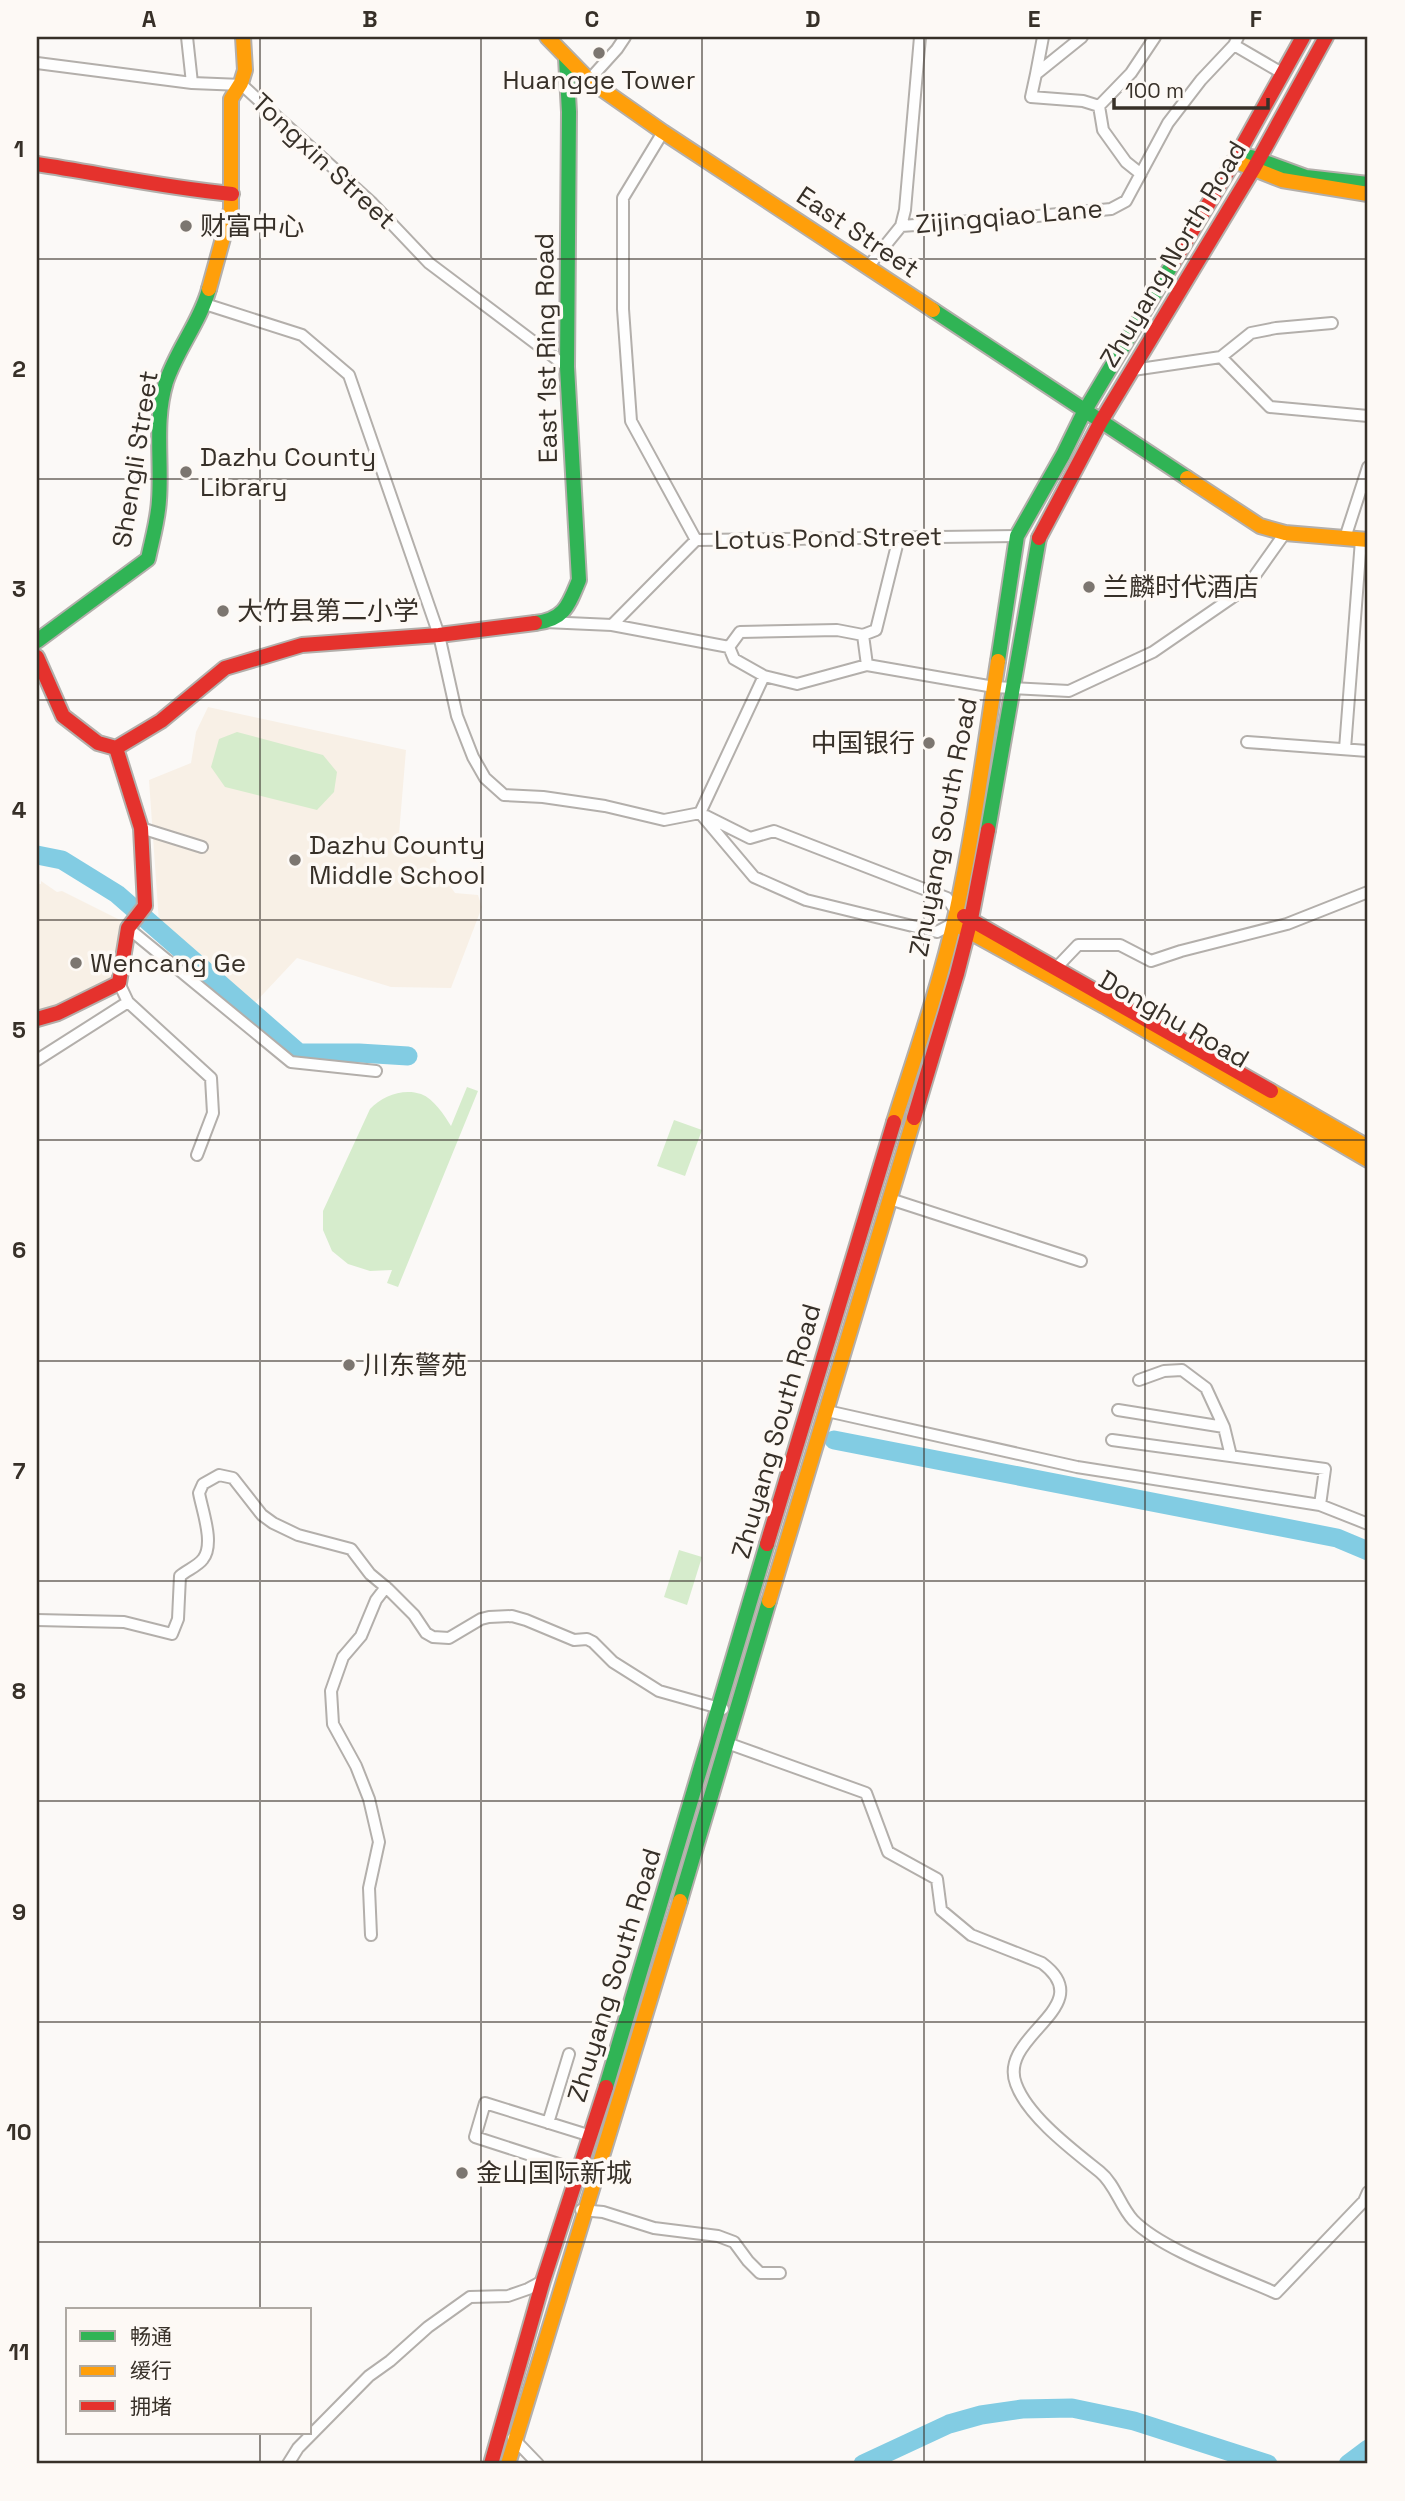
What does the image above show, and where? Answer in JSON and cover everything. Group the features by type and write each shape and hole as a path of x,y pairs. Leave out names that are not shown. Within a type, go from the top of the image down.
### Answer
{"main road":[{"name":"Shengli Street","path":"37,641 148,559 159,501 158,436 166,383 183,343 205,304 231,209 231,99 242,85 247,71 243,37"},
{"name":"East Street","path":"547,37 589,80 663,132 1260,526 1285,533 1364,540"},
{"name":"Zhuyang North Road","path":"1084,412 1236,156 1303,37"},
{"name":"Zhuyang North Road","path":"1100,422 1256,166 1326,37"},
{"name":"East 1st Ring Road","path":"545,622 567,609 579,580 567,367 569,112 566,58"},
{"path":"1236,156 1299,186 1368,194"},
{"path":"37,164 148,181 180,189 232,194"},
{"path":"1256,166 1306,177 1368,184"},
{"name":"Zhuyang South Road","path":"491,2464 543,2281 591,2136 955,917 979,788 1017,536 1084,412"},
{"name":"Zhuyang South Road","path":"508,2464 827,1410 969,925 1014,688 1038,541 1100,422"},
{"path":"37,657 63,716 98,743 116,748 161,721 225,668 302,645 439,635 545,622"},
{"path":"37,1018 58,1013 119,983 128,928 145,906 141,828 116,748"},
{"name":"Donghu Road","path":"955,917 1368,1160"},
{"name":"Donghu Road","path":"969,925 1057,967 1368,1147"}],"street":[{"path":"187,37 192,83"},
{"path":"589,80 625,37"},
{"name":"Zijingqiao Lane","path":"867,268 901,226 905,210 920,37"},
{"path":"1043,37 1031,97 1083,101 1099,106"},
{"path":"1036,74 1082,37"},
{"path":"1099,106 1130,73 1155,37"},
{"path":"1236,41 1283,73"},
{"name":"Zijingqiao Lane","path":"901,226 1111,209 1126,201 1168,123 1236,41"},
{"name":"Tongxin Street","path":"37,63 192,83 242,85 372,203 429,263 567,367"},
{"path":"1099,106 1102,130 1126,162 1141,174"},
{"name":"Lotus Pond Street","path":"663,132 624,198 623,309 631,421 696,540 1017,536"},
{"path":"205,304 302,335 349,374 439,635 457,716 473,757 485,778 505,795 543,797 605,806 664,820 700,813 750,838 774,831 947,898 955,917 937,932 806,900 754,877 700,813"},
{"path":"1133,370 1221,357 1251,333 1332,323"},
{"path":"1221,357 1270,407 1368,416"},
{"path":"1345,538 1368,467"},
{"path":"729,647 734,659 764,676 797,684 867,665 994,687 1069,691 1153,652 1246,587 1285,533"},
{"path":"729,647 740,632 837,630 863,635 876,630 899,537"},
{"path":"612,625 696,540"},
{"path":"1345,749 1364,540"},
{"path":"545,622 612,625 729,647"},
{"path":"863,635 867,665"},
{"path":"700,813 764,676"},
{"path":"1247,742 1368,751"},
{"path":"141,828 202,847"},
{"path":"1057,967 1078,945 1120,945 1151,961 1287,923 1368,892"},
{"path":"128,928 291,1062 376,1071"},
{"path":"119,983 128,1002 211,1078 213,1113 197,1155"},
{"path":"37,1060 128,1002"},
{"path":"890,1199 1081,1261"},
{"path":"1139,1380 1164,1371 1182,1370 1206,1388 1224,1427 1231,1456"},
{"path":"827,1410 1077,1467 1320,1505 1368,1524"},
{"path":"1118,1410 1224,1427"},
{"path":"1112,1440 1325,1469 1320,1505"},
{"path":"37,1620 124,1622 172,1634 178,1619 180,1576 202,1561 206,1552 208,1528 199,1493 203,1484 219,1475 233,1478 262,1515 273,1523 298,1535 351,1549 370,1574 414,1615 426,1633 433,1637 449,1638 481,1619 512,1616 574,1640 587,1639 593,1642 613,1662 659,1691 736,1713"},
{"path":"371,1935 369,1888 379,1842 369,1799 356,1766 333,1724 331,1691 343,1657 361,1636 376,1600 386,1587"},
{"path":"727,1743 866,1793 888,1852 937,1879 941,1910 971,1935 1042,1963 1051,1970 1058,1980 1060,2002 1022,2047 1013,2065 1015,2083 1024,2098 1062,2143 1104,2175 1133,2220 1168,2245 1276,2293 1364,2201 1368,2192"},
{"path":"548,2123 569,2054"},
{"path":"580,2171 475,2137 485,2103 591,2136"},
{"path":"569,2205 585,2211 603,2212 653,2228 718,2236 734,2242 760,2273 780,2273"},
{"path":"312,2434 369,2376 428,2327 470,2297 508,2296 528,2290 543,2281"},
{"path":"500,2428 516,2440 538,2464"},
{"path":"288,2464 298,2448 312,2434"}],"shaded area":[{"name":"Dazhu County Middle School","path":"208,707 406,750 398,846 432,850 440,871 455,893 478,895 482,907 451,988 391,987 297,958 252,1006 159,923 149,780 191,763 196,732"},
{"name":"Wencang Ge","path":"41,881 57,892 62,891 122,921 112,979 50,1011 37,1014 37,884 41,884"}],"green space":[{"path":"237,732 323,755 337,772 334,792 317,810 225,787 211,767 219,739"},
{"path":"467,1087 478,1091 398,1287 387,1283 392,1270 370,1271 348,1264 332,1251 323,1230 323,1211 370,1109 393,1094 414,1092 430,1100 451,1126"},
{"path":"674,1120 702,1130 685,1176 657,1166"},
{"path":"679,1550 702,1557 687,1605 664,1597"}],"waterway":[{"path":"37,855 62,860 117,894 299,1053 408,1056"},
{"path":"834,1440 1337,1538 1368,1551"},
{"path":"863,2464 949,2424 981,2415 1022,2409 1072,2408 1134,2421 1268,2464"},
{"path":"1348,2464 1368,2449"}],"traffic: fast":[{"path":"535,623 559,614 569,603 579,580 567,367 569,112 566,58"},
{"path":"1251,157 1306,177 1368,184"},
{"path":"998,661 1017,536 1084,412 1173,263"},
{"path":"37,641 148,559 160,485 159,426 162,397 171,370 209,289"},
{"path":"933,310 1187,478"},
{"path":"988,830 1039,538"},
{"path":"606,2087 767,1544"},
{"path":"680,1901 769,1601"}],"traffic: slow":[{"path":"209,289 231,209 231,99 245,70 243,37"},
{"path":"547,37 589,80 933,310"},
{"path":"1234,161 1282,180 1368,194"},
{"path":"1187,478 1260,526 1285,533 1368,540"},
{"path":"894,1122 950,940 974,819 998,661"},
{"path":"961,927 1104,1006 1368,1160"},
{"path":"1271,1091 1368,1147"},
{"path":"769,1601 914,1118"},
{"path":"508,2464 680,1901"}],"traffic: jam":[{"path":"1173,263 1303,37"},
{"path":"1039,538 1100,423 1254,168 1326,37"},
{"path":"37,164 159,185 232,194"},
{"path":"37,657 63,716 98,743 116,748 161,721 225,668 302,645 439,635 535,623"},
{"path":"37,1019 58,1013 119,983 128,928 145,906 141,828 116,748"},
{"path":"914,1118 957,974 971,919 988,830"},
{"path":"964,916 1271,1091"},
{"path":"767,1544 894,1122"},
{"path":"491,2464 543,2281 606,2087"}],"place":[{"name":"Huangge Tower","path":"599,53"},
{"name":"财富中心","path":"186,226"},
{"name":"Dazhu County Library","path":"186,472"},
{"name":"兰麟时代酒店","path":"1089,587"},
{"name":"大竹县第二小学","path":"223,611"},
{"name":"中国银行","path":"929,743"},
{"name":"Dazhu County Middle School","path":"295,860"},
{"name":"Wencang Ge","path":"76,963"},
{"name":"川东警苑","path":"349,1365"},
{"name":"金山国际新城","path":"462,2173"}]}
